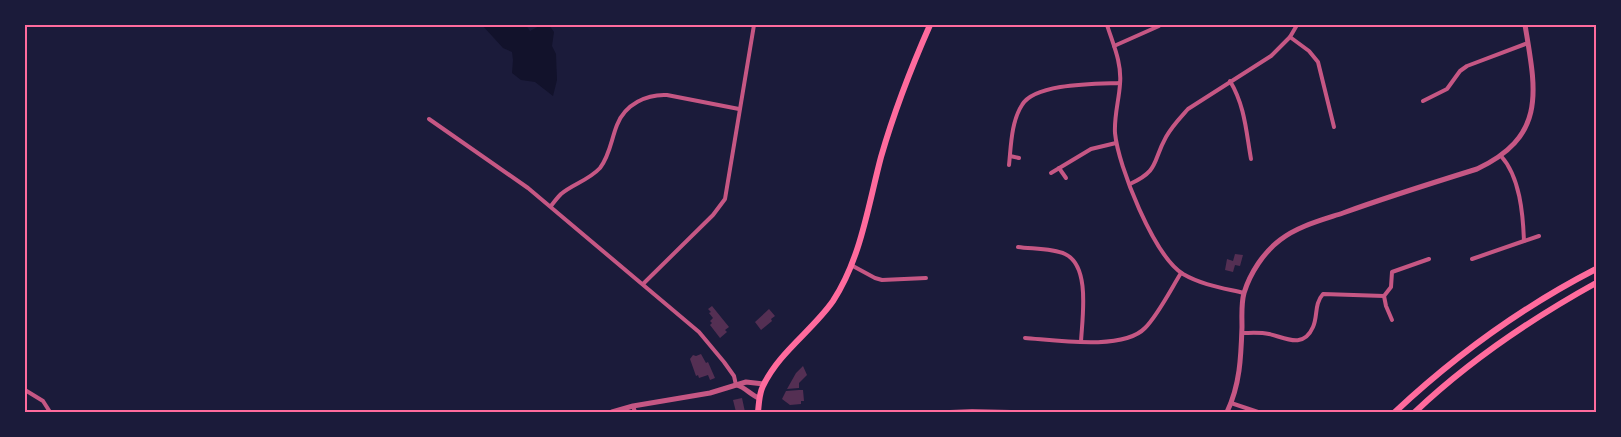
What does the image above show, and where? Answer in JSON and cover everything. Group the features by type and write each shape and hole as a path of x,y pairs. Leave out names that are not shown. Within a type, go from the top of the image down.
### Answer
{"highway":[{"path":"758,412 764,384 780,360 832,302 845,281 863,230 889,129 898,102 930,25"},
{"path":"1394,412 1457,358 1505,322 1555,290 1596,269"},
{"path":"1414,412 1462,371 1511,335 1596,283"}],"street":[{"path":"643,284 701,228 722,204 726,194 754,25"},
{"path":"1107,25 1118,58 1120,82 1115,118 1116,143 1121,162 1148,228 1164,257 1181,273 1201,284 1244,293"},
{"path":"1130,184 1148,174 1156,161 1165,138 1188,109 1271,56 1290,37 1297,25"},
{"path":"1226,412 1239,378 1244,293 1249,279 1265,255 1272,246 1287,235 1337,215 1477,169 1501,156 1525,130 1533,104 1525,25"},
{"path":"1114,46 1159,26"},
{"path":"1290,37 1309,51 1322,70 1334,127"},
{"path":"1423,101 1447,89 1460,71 1467,66 1528,43"},
{"path":"1009,165 1016,116 1028,98 1038,93 1056,89 1120,82"},
{"path":"1230,82 1239,96 1251,159"},
{"path":"551,206 562,194 592,175 602,165 610,148 618,122 628,108 638,101 655,95 667,95 739,109"},
{"path":"429,118 490,160 551,206 701,333 734,376 736,385"},
{"path":"1051,173 1091,149 1116,143"},
{"path":"1010,156 1019,158"},
{"path":"1501,156 1507,162 1514,179 1522,216 1524,241"},
{"path":"1059,168 1066,178"},
{"path":"1472,259 1539,236"},
{"path":"1018,247 1064,254 1076,264 1082,284 1081,342"},
{"path":"1392,320 1384,296 1390,287 1392,272 1429,259"},
{"path":"851,265 882,280 926,278"},
{"path":"1025,338 1081,342 1125,338 1145,329 1181,273"},
{"path":"1242,333 1268,334 1287,340 1295,340 1306,336 1313,328 1317,304 1323,294 1384,296"},
{"path":"612,412 710,393 751,381 764,384"},
{"path":"736,385 743,387 752,395 760,398"},
{"path":"25,390 43,401 50,412"},
{"path":"1231,403 1258,412"},
{"path":"950,412 1011,412"},
{"path":"1130,412 1148,412"}],"shaded area":[{"path":"482,25 526,25 530,31 541,25 549,25 554,32 552,46 556,54 557,80 553,96 535,82 521,80 512,73 512,52 503,48"}],"building":[{"path":"1235,254 1243,255 1240,266 1235,265 1233,272 1225,270 1227,259 1233,261"},
{"path":"712,306 729,327 725,330 727,332 720,338 710,325 712,323 710,321 713,318 708,309"},
{"path":"769,309 775,316 761,330 755,322"},
{"path":"701,354 706,363 708,362 715,378 710,380 708,375 699,378 698,375 696,376 690,359 693,355"},
{"path":"803,366 807,375 799,383 799,388 787,389 796,373"},
{"path":"803,390 804,401 801,401 801,404 790,405 782,399 786,391"},
{"path":"742,398 745,412 736,412 733,400"}]}
